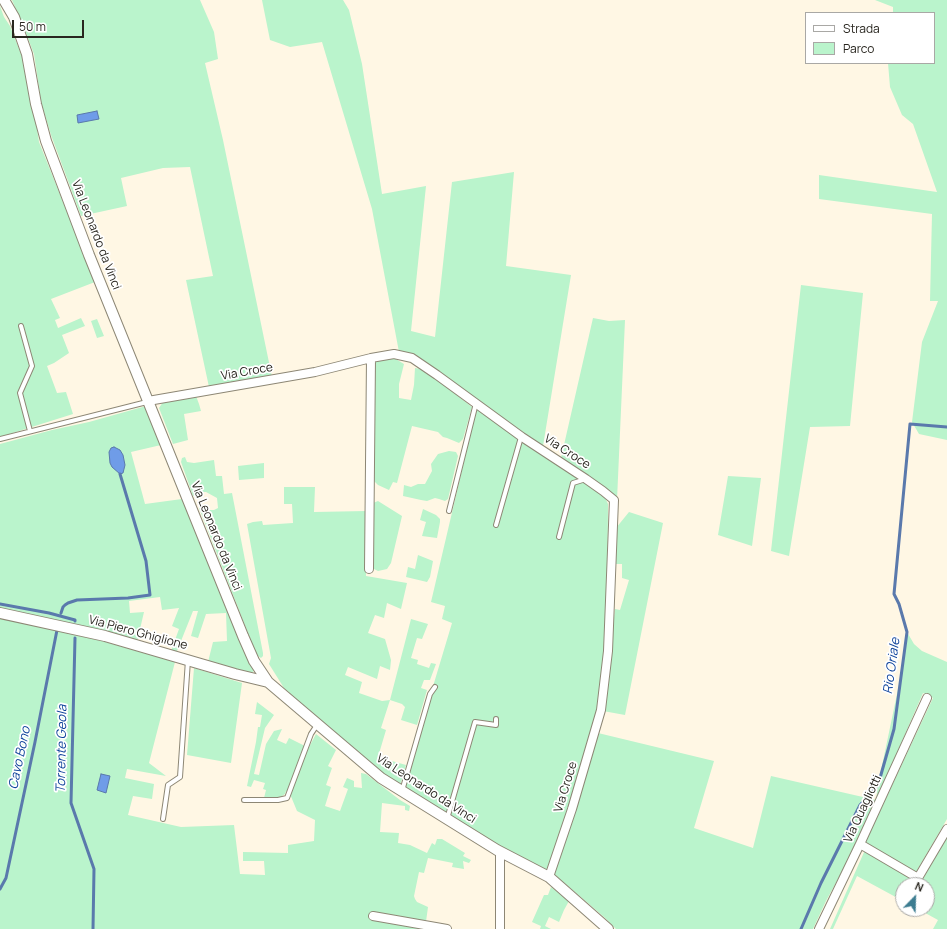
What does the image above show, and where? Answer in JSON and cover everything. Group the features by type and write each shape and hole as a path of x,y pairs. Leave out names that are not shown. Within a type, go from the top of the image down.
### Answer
{"street":[{"name":"Via Leonardo da Vinci","path":"4,0 14,17 27,54 36,104 46,141 89,255 254,661 268,682 381,778 500,852 549,877 608,929"},
{"name":"Via Croce","path":"148,402 315,372 371,358 394,354 412,358 614,500 608,651 601,710 572,809 549,877"},
{"path":"369,569 371,358"},
{"name":"Via Piero Ghiglione","path":"0,613 105,636 234,674 268,682"},
{"name":"Via Quagliotti","path":"819,929 928,698"},
{"path":"860,844 918,878 947,829"},
{"path":"500,852 500,929"},
{"path":"374,916 447,929"}],"lane":[{"path":"21,326 32,366 20,393 30,432"},
{"path":"0,439 148,402"},
{"path":"449,511 476,403"},
{"path":"496,525 522,436"},
{"path":"559,537 573,483 586,479"},
{"path":"162,819 168,785 180,777 188,660"},
{"path":"402,791 430,694 435,687"},
{"path":"447,820 475,722 496,725 496,719"},
{"path":"244,800 278,800 287,798 311,734 317,724"}],"green space":[{"path":"12,0 200,0 214,32 218,59 205,63 223,140 272,377 209,387 186,280 213,276 190,167 163,168 121,178 127,206 81,216 51,135 41,102 34,54"},
{"path":"262,0 343,0 349,10 362,64 382,194 426,186 411,331 435,337 452,182 514,172 506,266 571,275 543,446 438,372 399,352 372,209 322,42 290,47 270,40"},
{"path":"875,0 947,0 947,440 919,434 912,422 922,342 938,301 930,301 932,214 819,199 819,175 937,192 913,124 902,115 890,87 888,64 935,64 935,12 893,12 893,7"},
{"path":"0,6 4,17 10,26 25,64 39,142 95,282 51,299 60,318 55,320 58,328 81,318 85,326 62,335 69,353 47,366 57,393 66,392 73,414 0,437"},
{"path":"801,285 863,293 850,426 810,427 789,556 771,551"},
{"path":"593,318 609,321 625,320 617,500 561,458"},
{"path":"97,319 104,336 97,338 91,321"},
{"path":"394,358 404,364 399,384 399,398 411,400 415,368 421,369 472,407 463,439 459,443 443,437 438,432 412,426 397,483 393,482 389,490 378,485 374,481 374,361"},
{"path":"196,396 201,411 184,414 188,440 173,444 159,408 163,402"},
{"path":"146,406 161,445 131,452 145,504 182,499 226,601 254,671 248,675 208,662 213,642 227,641 226,613 206,614 198,638 191,636 198,611 193,611 177,651 171,651 179,629 172,626 179,608 162,610 160,597 129,601 130,613 144,612 137,642 0,611 0,444"},
{"path":"477,406 603,493 608,504 607,650 600,710 549,872 502,848 405,787 452,623 442,619 445,606 431,602"},
{"path":"449,451 456,452 458,456 448,499 445,501 435,498 427,501 403,496 404,485 411,487 418,484 425,484 432,471 431,464 438,454"},
{"path":"185,457 187,462 194,463 214,460 216,476 222,476 224,494 232,493 263,653 261,658 255,651 199,508 204,507 208,510 214,510 218,508 217,498 206,492 193,496 181,462 182,458"},
{"path":"264,463 264,478 239,480 238,466"},
{"path":"728,476 761,478 752,546 718,535"},
{"path":"284,487 315,487 314,512 367,511 366,576 407,583 401,609 387,603 384,618 375,615 368,633 385,639 391,660 390,670 380,666 377,679 348,667 345,675 362,682 359,693 382,701 390,700 381,728 386,730 378,757 406,765 400,786 369,763 284,688 269,664 271,658 247,524 262,521 263,525 293,523 292,504 284,504"},
{"path":"378,501 402,516 391,563 387,569 378,571 374,569 373,503"},
{"path":"423,509 436,515 440,519 437,538 422,536 426,522 420,520"},
{"path":"629,512 663,523 625,715 603,711 615,609 620,610 629,580 622,578 622,564 614,564 616,528"},
{"path":"418,555 433,561 430,577 427,582 406,577 408,567 415,569"},
{"path":"0,618 102,641 175,662 149,763 166,776 127,769 125,778 154,784 152,799 133,796 128,815 181,827 234,825 240,874 265,875 264,861 243,861 243,852 288,853 288,845 314,841 315,820 297,811 290,794 291,792 286,791 285,794 279,798 264,798 266,790 263,789 265,783 254,780 251,787 247,786 258,727 260,727 262,715 255,714 257,702 274,715 265,728 254,774 259,775 266,744 274,731 282,729 277,740 286,744 289,738 308,749 316,734 336,750 328,766 332,768 326,785 331,787 325,806 340,811 348,789 343,787 347,778 354,781 354,787 362,788 361,773 366,774 410,806 409,811 405,810 405,806 382,803 380,832 399,833 398,843 410,845 427,853 432,843 435,845 437,839 442,839 465,853 463,856 471,860 469,863 463,861 464,869 452,867 453,863 428,858 424,873 419,872 414,896 417,902 428,907 425,929 0,929"},
{"path":"411,619 428,624 422,639 417,638 411,658 418,660 417,664 429,668 431,663 436,664 430,680 424,680 421,688 427,690 417,725 401,720 405,707 402,704 390,700"},
{"path":"907,632 914,644 922,651 947,662 947,819 916,872 865,843 933,698 923,693 858,842 826,901 813,929 616,929 554,874 598,733 714,761 694,828 753,848 771,776 876,800 902,670"},
{"path":"194,668 242,683 231,763 187,755"},
{"path":"947,837 947,929 933,929 938,920 933,917 935,917 935,877 924,877"},
{"path":"865,850 909,877 895,877 895,897 857,876 833,929 830,929"},
{"path":"551,887 569,901 559,922 549,917 545,926 551,929 540,929 541,926 532,922 544,895 548,895"}],"water":[{"path":"97,111 99,119 78,123 77,115"},
{"path":"114,447 120,450 123,455 125,465 123,473 120,474 112,467 110,463 109,452 111,448"},
{"path":"101,774 110,776 106,793 97,790"}],"waterway":[{"name":"Rio Oriale","path":"801,929 821,883 860,805 878,785 894,729 907,632 899,604 894,594 910,424 947,427"},
{"name":"Cavo Bono","path":"61,613 65,605 77,600 128,598 150,595 146,561 120,474"},
{"name":"Torrente Geola","path":"0,604 49,613 75,621"},
{"name":"Cavo Bono","path":"0,889 6,878 57,630"},
{"name":"Torrente Geola","path":"75,638 71,803 94,869 93,929"}]}
